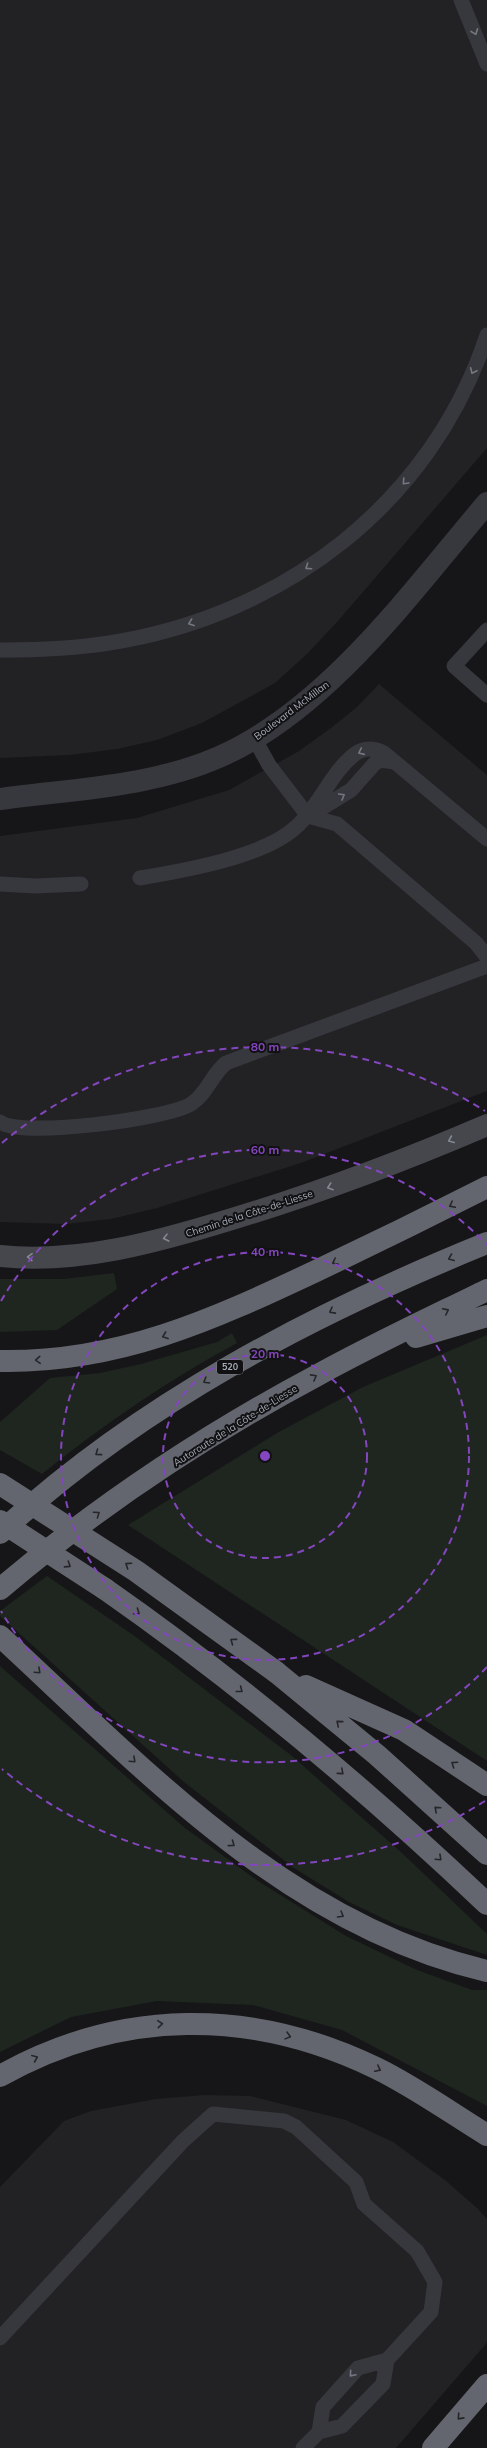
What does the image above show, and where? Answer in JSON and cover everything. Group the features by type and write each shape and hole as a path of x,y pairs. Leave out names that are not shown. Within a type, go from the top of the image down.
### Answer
{"highway":[{"path":"0,1361 86,1355 156,1339 202,1322 296,1280 487,1187"},
{"name":"520","path":"0,1533 95,1455 144,1421 239,1361 340,1307 487,1244"},
{"name":"Autoroute de la Côte-de-Liesse","path":"0,1588 82,1524 223,1430 317,1375 487,1290"},
{"path":"361,1353 487,1316"},
{"path":"0,1484 136,1571 276,1672 377,1755 487,1854"},
{"path":"0,1522 105,1589 149,1620 291,1729 384,1808 487,1904"},
{"path":"5,1640 149,1774 227,1840 274,1874 344,1917 382,1936 453,1963 487,1971"},
{"path":"276,1672 404,1730 487,1785"},
{"path":"0,2076 19,2065 76,2041 132,2028 186,2023 252,2028 316,2044 359,2060 394,2077 487,2136"},
{"path":"433,2448 487,2385"}],"main road":[{"name":"Chemin de la Côte-de-Liesse","path":"0,1256 36,1257 80,1254 166,1238 334,1185 487,1125"}],"street":[{"name":"Boulevard McMillan","path":"0,799 151,778 219,757 254,738 309,698 351,660 487,504"}],"lane":[{"path":"461,0 487,64"},
{"path":"0,650 73,647 109,643 152,634 201,619 254,598 305,570 366,524 411,476 447,421 461,395 487,335"},
{"path":"487,630 454,666 487,695"},
{"path":"254,738 269,765 308,816 337,824 476,943 487,957"},
{"path":"308,816 335,776 355,754 366,749 376,749 487,838"},
{"path":"140,878 197,866 260,847 294,829 308,816 351,790 375,763 388,759 394,762"},
{"path":"0,884 35,886 80,884"},
{"path":"0,1122 19,1129 42,1128 112,1122 180,1110 202,1095 218,1069 226,1063 487,966"},
{"path":"0,2338 183,2141 213,2114 230,2114 284,2121 296,2127 356,2182 364,2204 417,2251 425,2261 435,2282 431,2312 388,2360 383,2384 342,2426 319,2432 303,2448"},
{"path":"319,2432 323,2407 358,2368 388,2360"}],"shaded area":[{"path":"0,0 487,0 487,448 338,621 307,654 275,683 202,723 157,740 117,749 70,755 0,758"},
{"path":"379,684 487,775 487,1091 301,1163 157,1208 111,1219 65,1224 0,1222 0,836 137,818 229,790 299,751 357,707"},
{"path":"114,1273 117,1289 57,1330 0,1332 0,1279 64,1279"},
{"path":"232,1333 237,1343 186,1372 136,1404 88,1438 42,1474 0,1450 0,1422 50,1378 100,1373 141,1364 217,1342"},
{"path":"487,1335 487,1761 128,1525 277,1433 363,1387"},
{"path":"47,1576 136,1637 292,1756 402,1853 487,1934 487,1955 397,1925 349,1902 294,1868 184,1782 0,1616 0,1611"},
{"path":"0,1666 185,1828 258,1881 346,1936 417,1970 472,1990 487,1990 487,2106 342,2030 253,2005 157,2001 71,2017 0,2052"},
{"path":"204,2095 250,2096 346,2120 393,2142 445,2180 477,2208 487,2219 487,2341 485,2345 396,2448 0,2448 0,2187 64,2121 91,2111 156,2099"}]}
